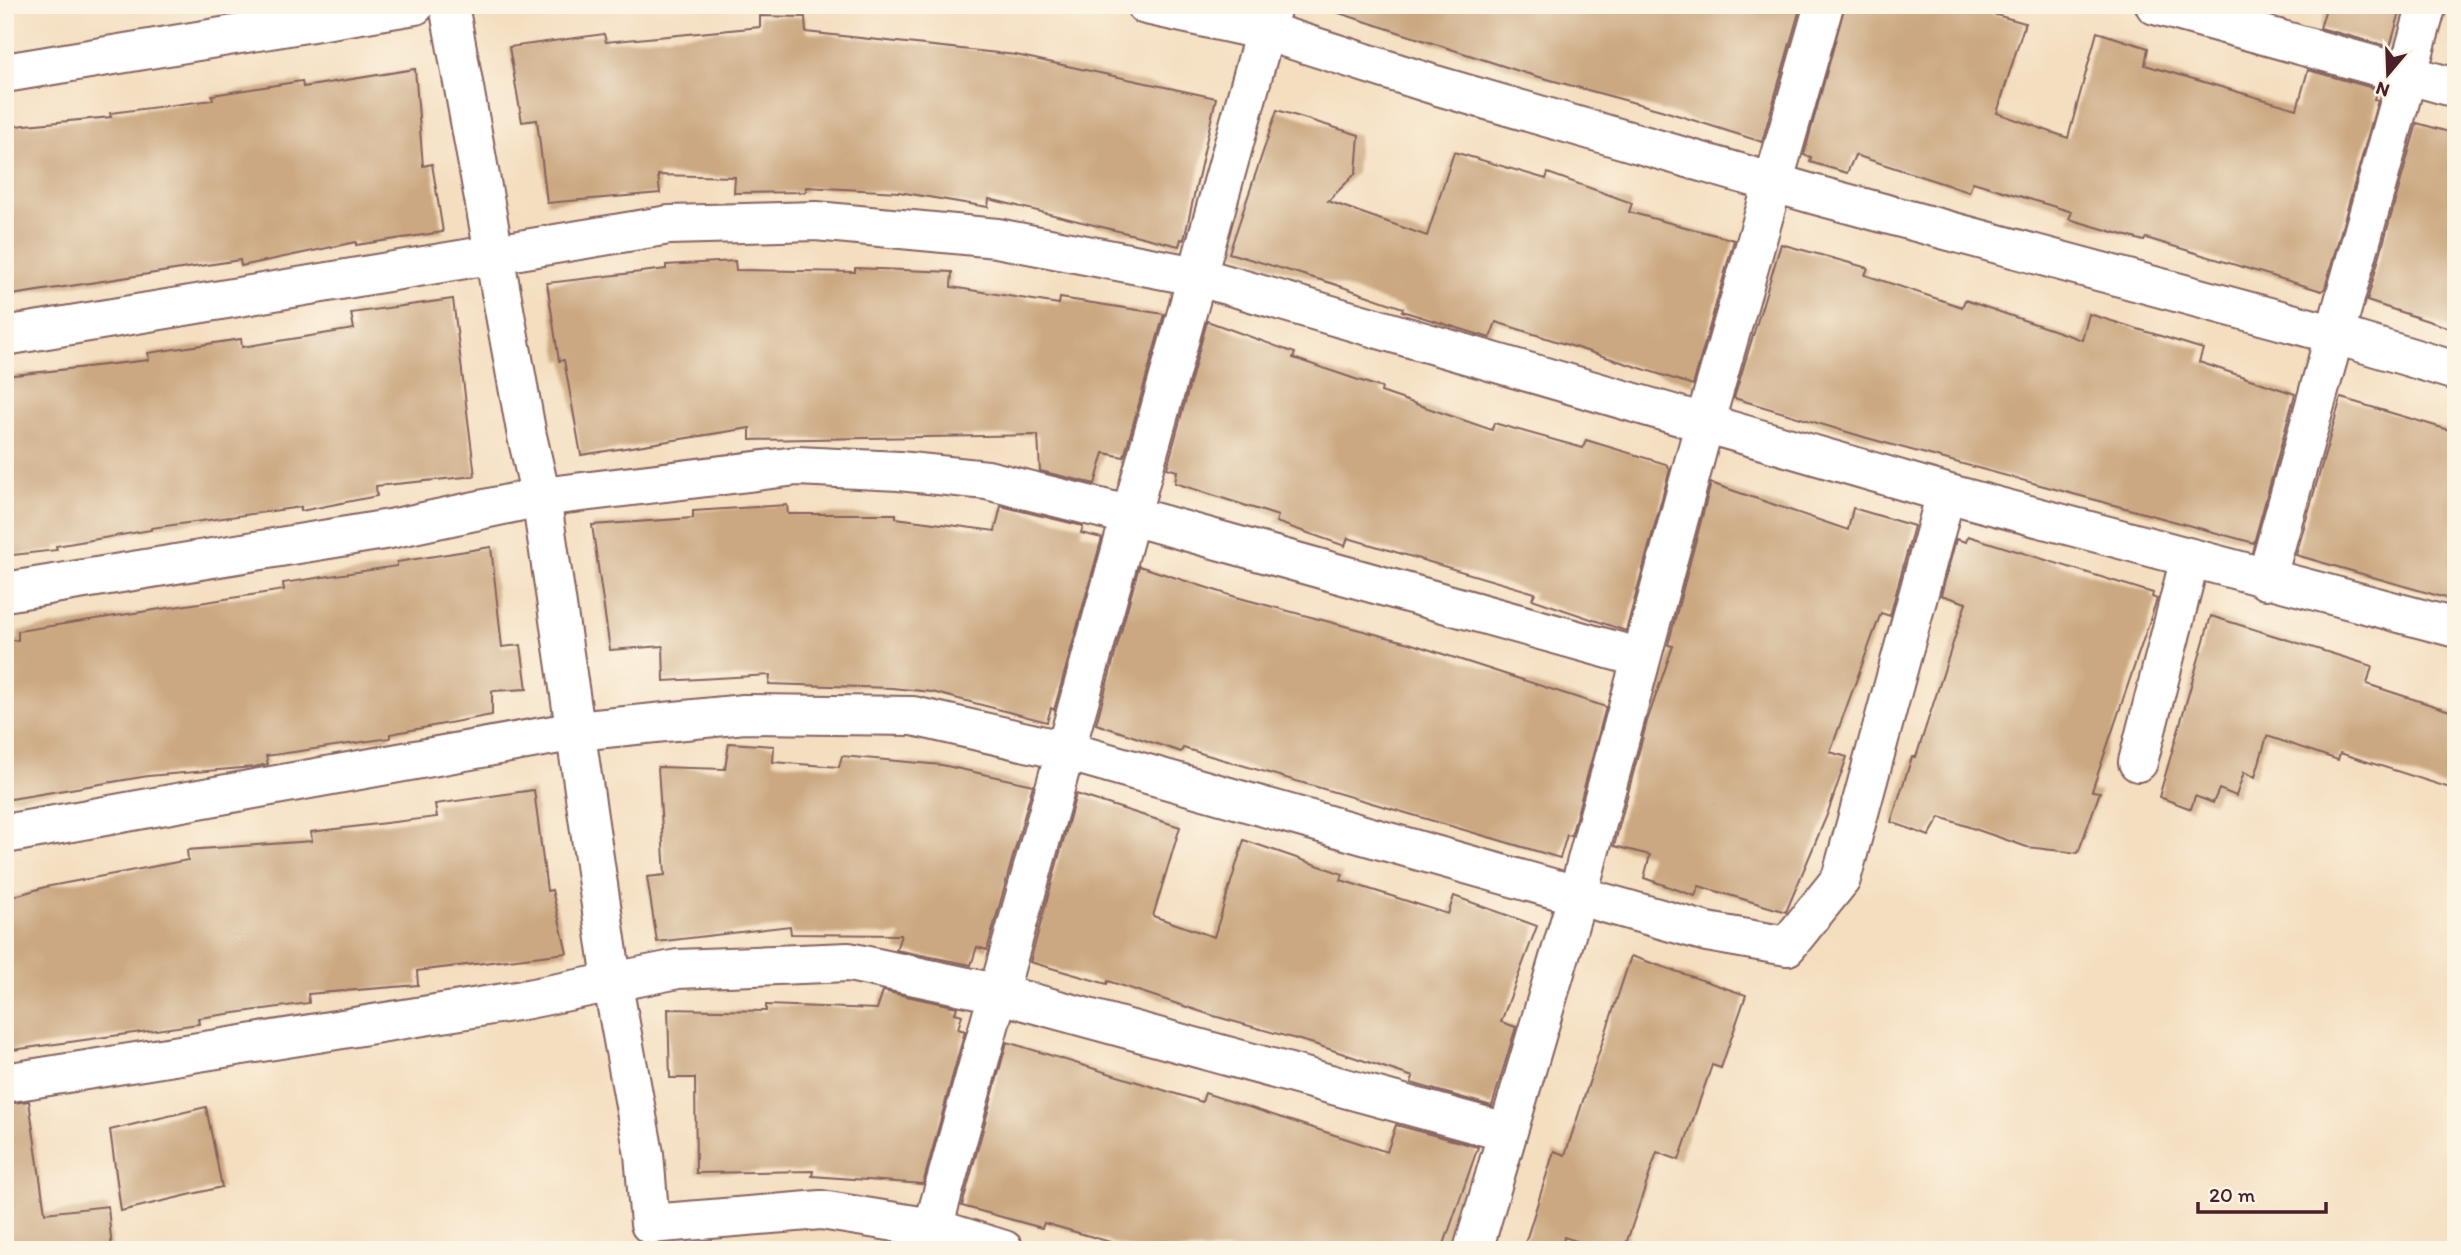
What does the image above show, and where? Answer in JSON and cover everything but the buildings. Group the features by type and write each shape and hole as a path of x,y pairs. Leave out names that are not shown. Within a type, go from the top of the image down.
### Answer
{"street":[{"path":"5,73 415,5"},
{"path":"449,5 527,436 541,497 612,980 643,1154 650,1224 821,1210 933,1228 1004,1250"},
{"path":"1146,5 1268,18 1435,85 1774,182 2336,335 2456,371"},
{"path":"1474,1250 1506,1132 1578,894 1704,425 1825,5"},
{"path":"2155,5 2456,88"},
{"path":"2266,580 2427,5"},
{"path":"933,1228 996,993 1066,751 1128,515 1268,18"},
{"path":"5,336 669,225 816,221 998,238 1196,276 1946,493 2266,580 2456,628"},
{"path":"5,592 390,529 541,497 797,466 900,471 987,480 1128,515 1641,658"},
{"path":"5,834 576,731 744,714 913,716 1066,751 1707,932 1787,946 1841,879 1946,493"},
{"path":"2138,762 2190,558"},
{"path":"5,1083 523,1000 677,969 849,962 996,993 1506,1132"}]}
